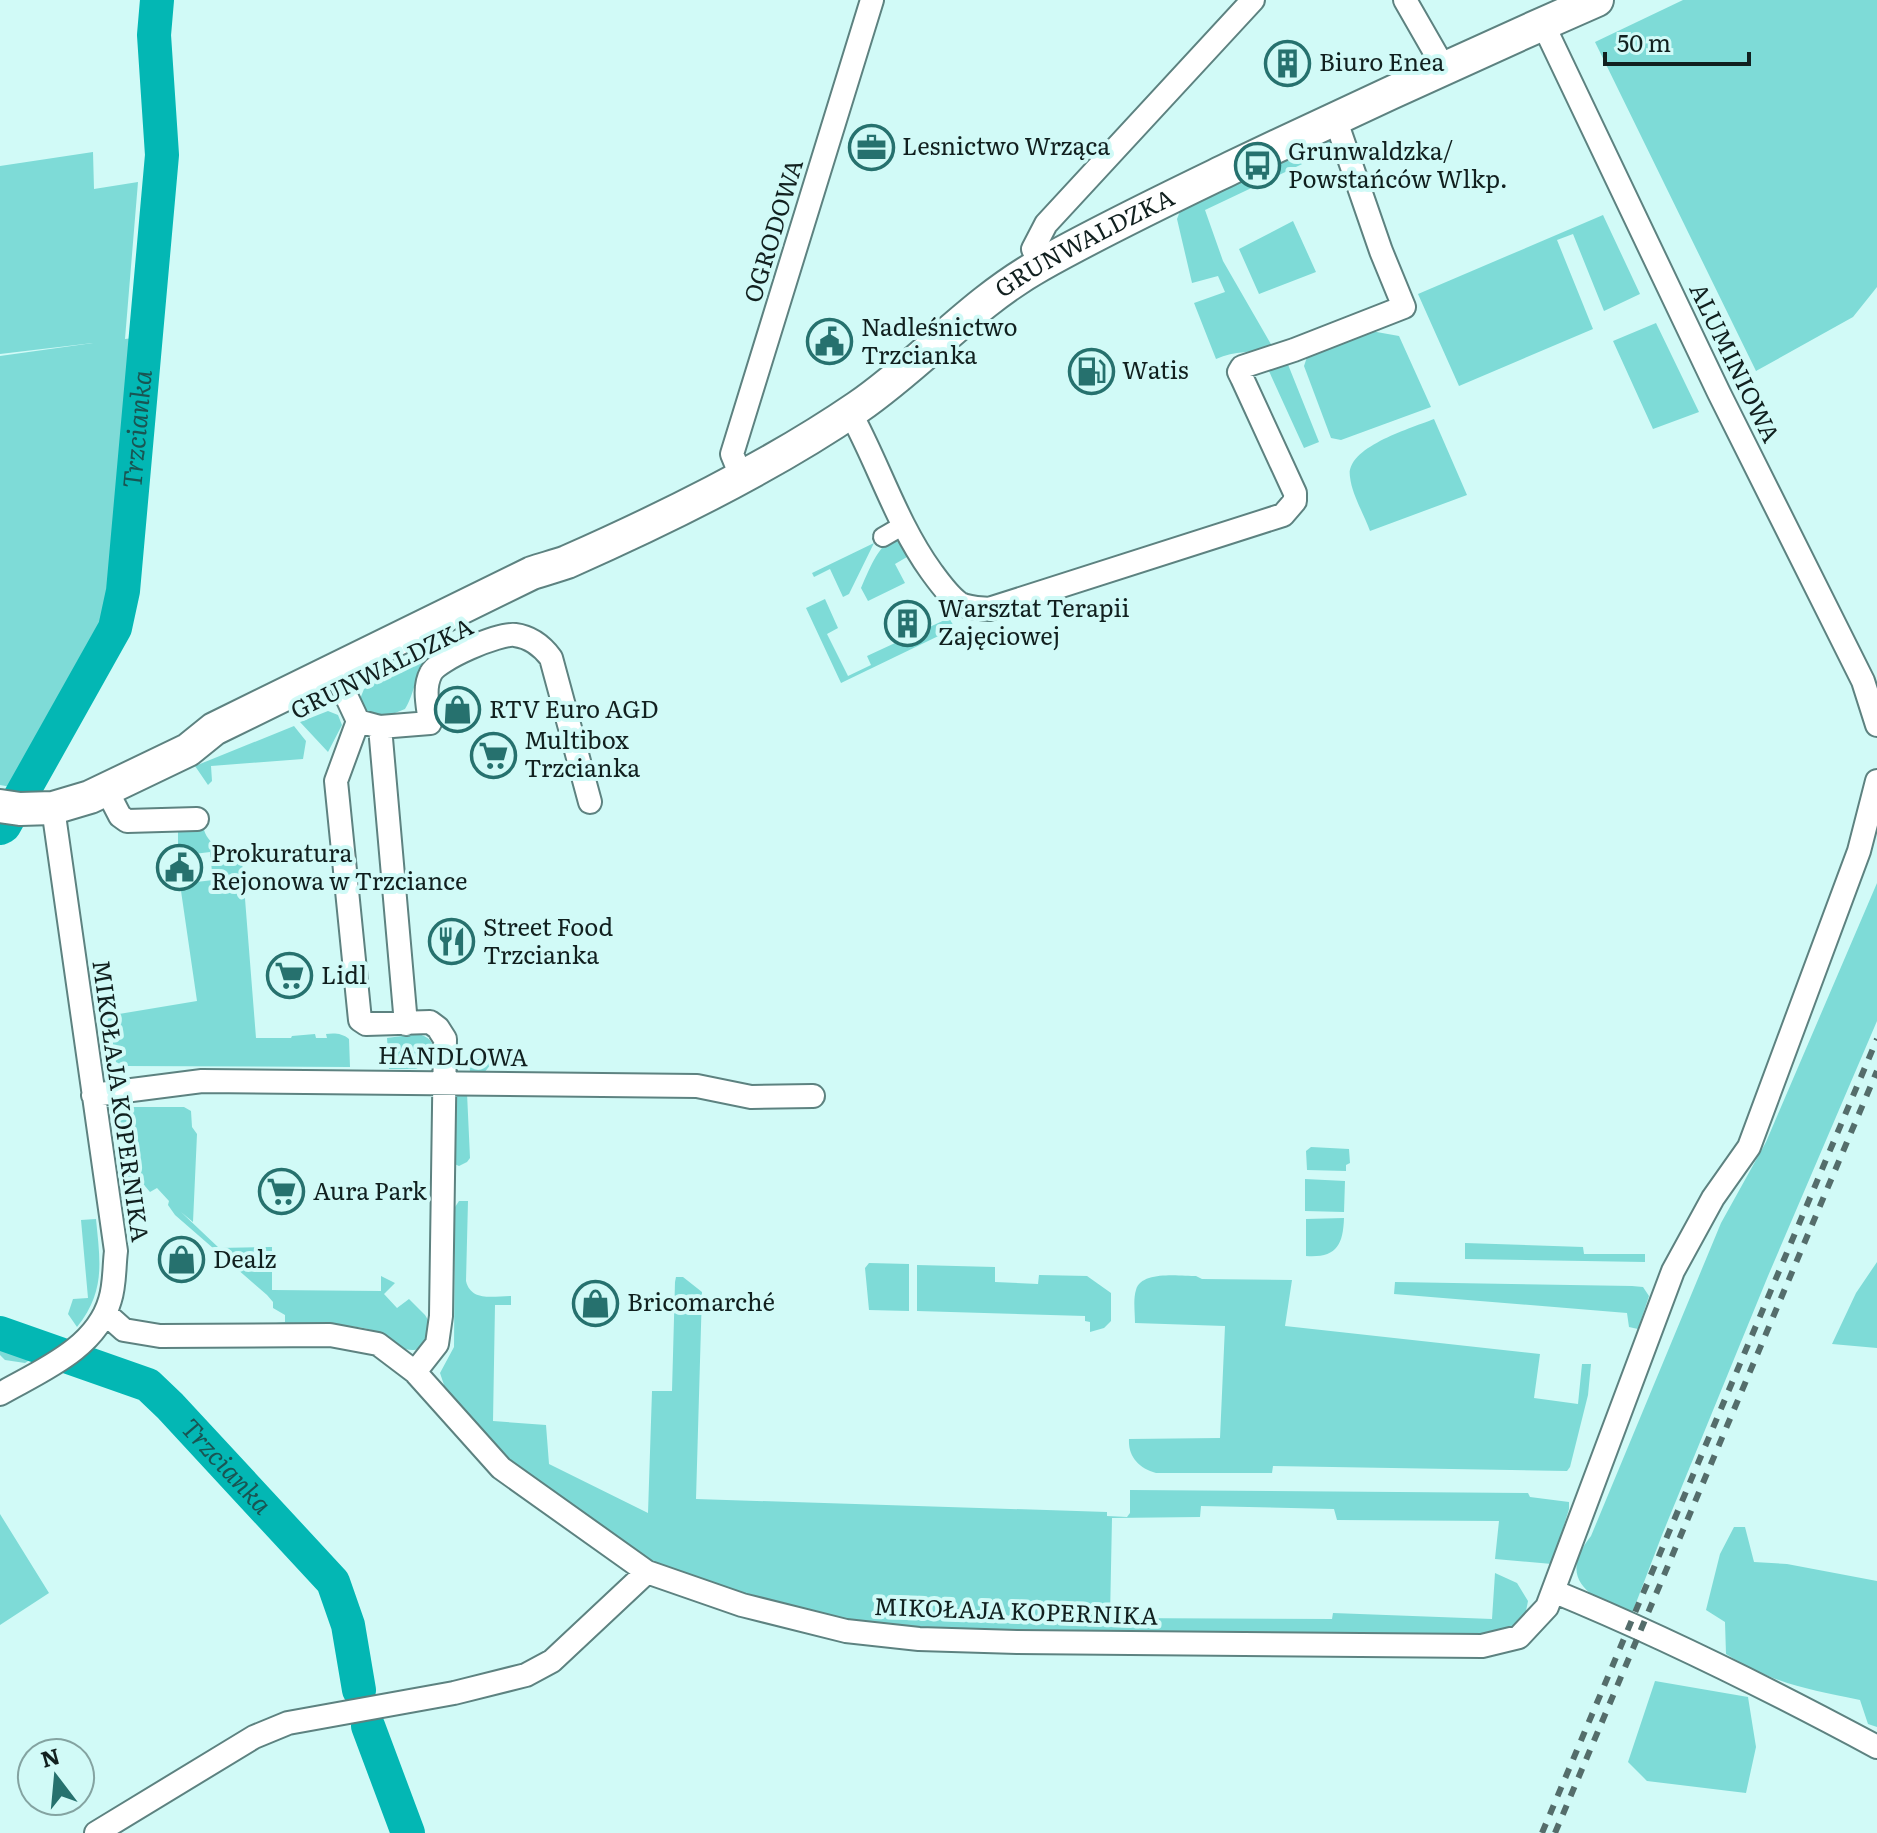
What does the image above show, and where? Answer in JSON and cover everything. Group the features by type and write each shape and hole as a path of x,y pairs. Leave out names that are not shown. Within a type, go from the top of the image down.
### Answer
{"main road":[{"name":"GRUNWALDZKA","path":"28,808 106,789 188,750 219,744 497,591 547,567 564,563 741,476 811,438 850,412 910,368 996,292 1040,265 1157,204 1335,118 1597,0"},
{"name":"GRUNWALDZKA","path":"339,679 491,614 547,578 564,563"}],"street":[{"name":"OGRODOWA","path":"741,476 732,454 872,0"},
{"path":"1405,0 1444,68"},
{"path":"1040,265 1033,249 1046,224 1250,1"},
{"name":"ALUMINIOWA","path":"1543,24 1719,393 1863,681 1877,725"},
{"path":"850,412 868,444 893,531 912,544 957,602 969,607 989,609 1283,515 1291,508 1295,493 1239,372 1252,362 1294,350 1404,307 1381,251 1335,118"},
{"path":"358,721 380,727 430,723 427,682 433,668 498,637 513,635 529,639 541,646 551,658 590,802"},
{"path":"339,679 358,721 336,781 357,1011 360,1020 366,1024 430,1022 445,1039 441,1316 437,1344 415,1372"},
{"path":"380,727 406,1024"},
{"name":"MIKOŁAJA KOPERNIKA","path":"28,808 93,1095 116,1251 111,1298 105,1313 124,1330 160,1336 330,1335 378,1344 415,1372 501,1468 647,1572 742,1605 846,1631 919,1639 1017,1642 1482,1646 1519,1637 1547,1607 1673,1271 1713,1198 1749,1147 1864,833 1877,781"},
{"path":"106,789 120,816 127,821 197,819"},
{"name":"HANDLOWA","path":"93,1095 202,1081 697,1086 751,1097 813,1096"},
{"path":"0,1394 85,1342 105,1313"},
{"path":"96,1833 254,1737 288,1723 454,1693 526,1675 552,1661 647,1572"},
{"path":"1553,1591 1679,1645 1877,1747"}],"shaded area":[{"path":"1683,0 1877,0 1877,287 1853,317 1756,371 1595,42"},
{"path":"1330,138 1336,148 1205,210 1223,261 1272,346 1216,359 1194,303 1225,292 1218,276 1192,283 1177,219 1180,211"},
{"path":"93,152 94,189 138,182 125,339 143,337 122,591 113,628 23,789 0,785 0,356 93,343 0,354 0,166"},
{"path":"1603,215 1640,294 1604,311 1573,234 1557,240 1593,329 1459,386 1418,294"},
{"path":"1293,221 1316,272 1259,294 1239,249"},
{"path":"1656,323 1699,412 1653,429 1613,341"},
{"path":"1371,331 1399,336 1431,407 1341,440 1331,438 1304,366 1307,357"},
{"path":"1287,362 1319,442 1304,448 1268,369"},
{"path":"1434,419 1467,495 1370,531 1353,491 1351,466 1382,440"},
{"path":"900,531 912,554 895,564 905,583 868,601 861,588 868,571 880,550"},
{"path":"874,543 849,594 843,597 830,569 814,577 812,573"},
{"path":"825,599 838,628 827,634 848,676 871,665 867,656 949,618 955,628 841,683 806,608"},
{"path":"434,652 436,656 424,666 405,709 385,717 367,715 360,699 364,689"},
{"path":"328,711 338,715 342,725 328,752 300,722"},
{"path":"294,726 306,741 303,759 211,766 212,781 208,785 195,766"},
{"path":"204,830 214,844 241,848 256,1038 315,1034 316,1038 327,1038 326,1034 341,1035 349,1039 350,1067 124,1066 116,1062 107,1016 197,1001 180,884 213,880 210,852 178,856 178,832"},
{"path":"1877,883 1877,1021 1768,1276 1631,1616 1604,1603 1584,1587 1578,1577 1577,1566 1581,1552 1591,1536 1721,1223 1766,1142"},
{"path":"417,1034 431,1042 434,1058 416,1069 389,1069 387,1038"},
{"path":"496,1046 501,1049 500,1052 484,1073 470,1071 469,1064 482,1057 481,1053 493,1051"},
{"path":"467,1093 470,1158 459,1166 452,1163 455,1094"},
{"path":"184,1107 191,1111 192,1127 197,1134 193,1222 181,1212 219,1248 272,1247 272,1290 381,1291 381,1276 395,1283 384,1294 397,1308 409,1299 425,1315 433,1328 424,1345 408,1350 374,1331 357,1327 279,1328 276,1323 285,1322 285,1315 273,1308 273,1302 267,1295 175,1215 168,1205 169,1201 157,1188 150,1192 139,1179 127,1180 120,1118 127,1108"},
{"path":"1311,1147 1349,1149 1350,1163 1346,1165 1346,1171 1307,1170 1306,1151"},
{"path":"1305,1179 1345,1181 1344,1212 1305,1211"},
{"path":"459,1201 468,1201 466,1281 469,1288 478,1295 511,1296 511,1305 495,1305 493,1421 546,1425 549,1464 648,1513 652,1391 672,1391 676,1277 683,1277 702,1292 696,1499 1107,1512 1107,1516 1127,1517 1130,1513 1130,1490 1528,1493 1530,1497 1569,1502 1569,1509 1552,1564 1495,1559 1499,1521 1337,1520 1334,1509 1201,1506 1200,1517 1112,1518 1110,1618 1332,1619 1333,1613 1492,1619 1495,1573 1517,1583 1528,1601 1519,1624 1495,1634 923,1629 840,1618 704,1582 656,1563 512,1467 441,1391 445,1388 440,1373 454,1347 455,1207"},
{"path":"1344,1218 1342,1236 1336,1248 1324,1255 1306,1256 1306,1219"},
{"path":"96,1219 97,1288 77,1327 68,1314 73,1299 88,1298 81,1220"},
{"path":"1465,1243 1583,1247 1584,1254 1645,1254 1645,1262 1465,1259"},
{"path":"1877,1262 1877,1348 1832,1344 1856,1293"},
{"path":"869,1263 909,1264 909,1311 869,1310 865,1268"},
{"path":"917,1265 995,1267 995,1282 1038,1284 1039,1275 1087,1276 1111,1293 1111,1321 1104,1328 1090,1332 1090,1322 1085,1321 1085,1316 917,1311"},
{"path":"1196,1276 1202,1279 1292,1280 1285,1326 1540,1354 1534,1398 1578,1404 1582,1364 1591,1364 1588,1395 1570,1467 1567,1471 1273,1466 1272,1473 1156,1473 1144,1468 1133,1456 1129,1439 1220,1438 1225,1326 1135,1323 1136,1290 1145,1279"},
{"path":"1395,1282 1632,1286 1643,1287 1649,1296 1638,1329 1629,1327 1627,1313 1394,1294"},
{"path":"0,1334 46,1349 25,1363 5,1360 0,1355"},
{"path":"0,1514 49,1593 0,1625"},
{"path":"1734,1527 1745,1527 1754,1562 1787,1564 1877,1581 1877,1727 1868,1724 1860,1700 1775,1679 1726,1654 1725,1622 1706,1610 1720,1554"},
{"path":"1655,1681 1748,1697 1756,1747 1746,1793 1647,1781 1628,1762"}],"waterway":[{"name":"Trzcianka","path":"0,828 4,826 115,628 123,591 162,155 154,35 157,0"},
{"name":"Trzcianka","path":"0,1333 148,1385 170,1406 333,1582 348,1625 359,1690"},
{"name":"Trzcianka","path":"368,1726 408,1833"}],"railway":[{"path":"1542,1833 1877,1039"},
{"path":"1555,1833 1877,1071"}],"place":[{"name":"Biuro Enea","path":"1288,63"},
{"name":"Lesnictwo Wrząca","path":"871,147"},
{"name":"Grunwaldzka/ Powstańców Wlkp.","path":"1257,166"},
{"name":"Nadleśnictwo Trzcianka","path":"830,342"},
{"name":"Watis","path":"1091,371"},
{"name":"Warsztat Terapii Zajęciowej","path":"907,623"},
{"name":"RTV Euro AGD","path":"458,710"},
{"name":"Multibox Trzcianka","path":"493,755"},
{"name":"Prokuratura Rejonowa w Trzciance","path":"180,868"},
{"name":"Street Food Trzcianka","path":"452,942"},
{"name":"Lidl","path":"290,976"},
{"name":"Aura Park","path":"282,1192"},
{"name":"Dealz","path":"182,1260"},
{"name":"Bricomarché","path":"596,1303"}]}
